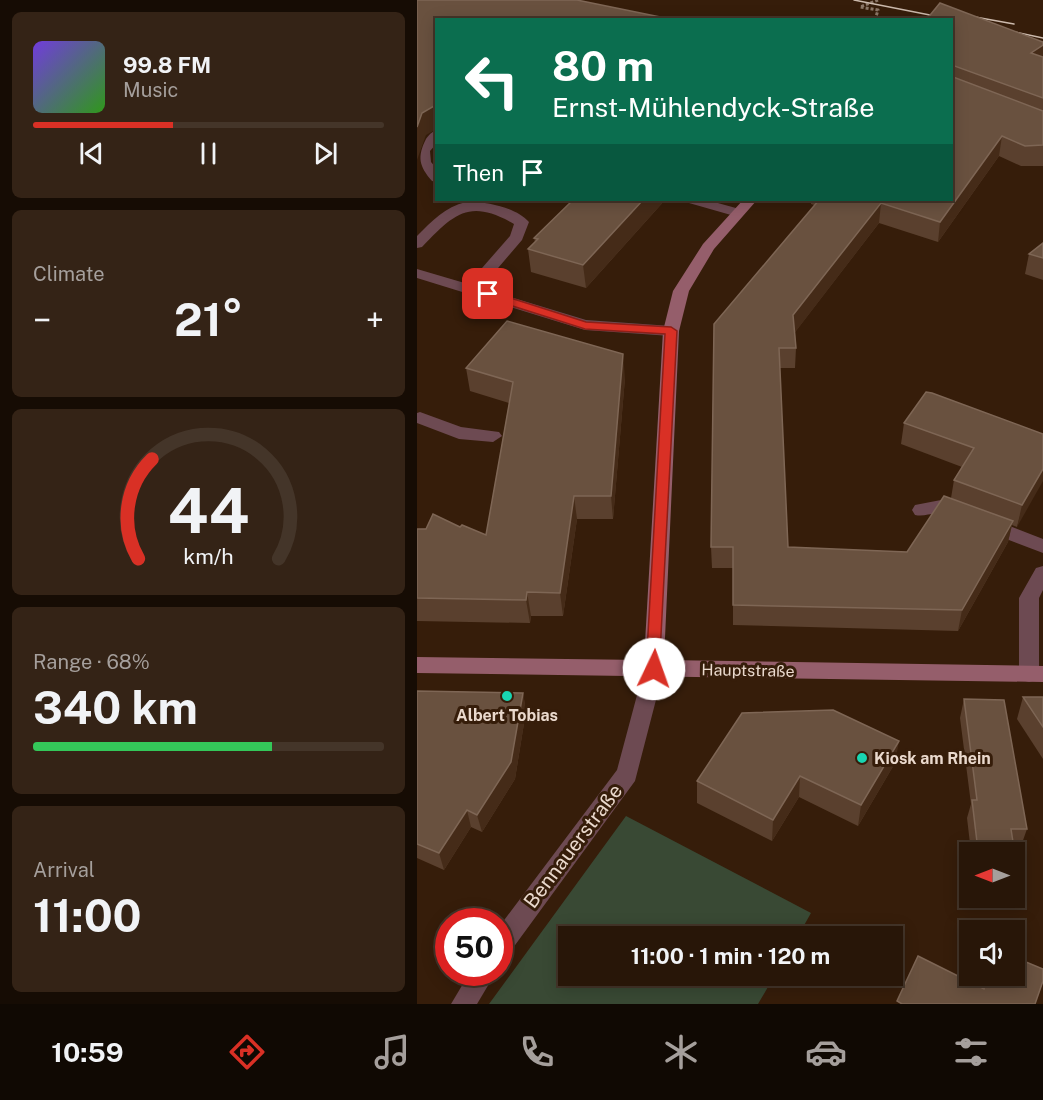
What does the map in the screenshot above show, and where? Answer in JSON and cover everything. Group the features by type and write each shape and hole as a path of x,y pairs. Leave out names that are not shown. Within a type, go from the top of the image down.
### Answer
{"main road":[{"path":"654,669 671,331 681,291 708,247 749,201"},
{"name":"Hauptstraße","path":"417,665 1036,674"}],"street":[{"path":"435,136 423,151 424,163 435,176"},
{"path":"697,201 738,213"},
{"path":"417,244 459,203 509,213 522,222 517,237 472,289"},
{"path":"417,273 585,325 671,331"},
{"path":"420,418 459,433 493,436"},
{"path":"921,510 941,507 1043,546"},
{"path":"1036,674 1029,598 1043,573"},
{"name":"Bennauerstraße","path":"513,927 627,774 654,669"},
{"path":"463,1004 475,986"}],"path":[{"path":"875,18 877,10 860,7 878,0"}],"green space":[{"path":"626,816 811,913 804,926 558,926 558,986 769,986 758,1004 489,1004 502,986 513,986 513,971"}],"building":[{"path":"417,0 577,0 665,18 435,18 435,115 434,106 422,113 417,127"},
{"path":"940,3 1043,42 1043,45 1031,53 1043,57 1043,98 953,65 953,18 928,18"},
{"path":"953,77 1043,111 1043,145 1025,146 1002,136 940,222 881,203 793,315 796,348 779,348 788,547 907,552 944,496 1013,521 962,610 733,605 733,547 711,547 714,324 818,201 953,201"},
{"path":"572,201 642,201 583,265 528,249 538,239 534,238"},
{"path":"1043,243 1043,258 1029,254"},
{"path":"507,321 623,354 611,496 574,496 560,593 527,592 526,600 417,598 417,529 426,529 433,514 460,527 462,525 486,535 513,382 466,368"},
{"path":"926,392 1043,434 1043,469 1022,505 954,480 974,448 904,423"},
{"path":"417,691 523,693 511,762 477,815 467,810 439,853 417,844"},
{"path":"1023,697 1043,697 1043,727"},
{"path":"964,699 1004,700 1027,829 1011,829 1013,842 977,842 972,800 977,800"},
{"path":"833,710 899,741 861,805 800,776 773,820 697,781 742,713"},
{"path":"918,956 959,976 959,986 978,986 984,989 985,986 1025,986 1025,962 1043,969 1043,981 1035,1004 902,1004 897,1001"}],"tram line":[{"path":"854,0 945,18"},
{"path":"964,15 1014,24"},
{"path":"1001,29 1043,38"}],"place":[{"name":"Albert Tobias","path":"507,696"},
{"name":"Kiosk am Rhein","path":"862,758"}],"route":[{"path":"488,294 585,325 671,331 654,669"}]}
